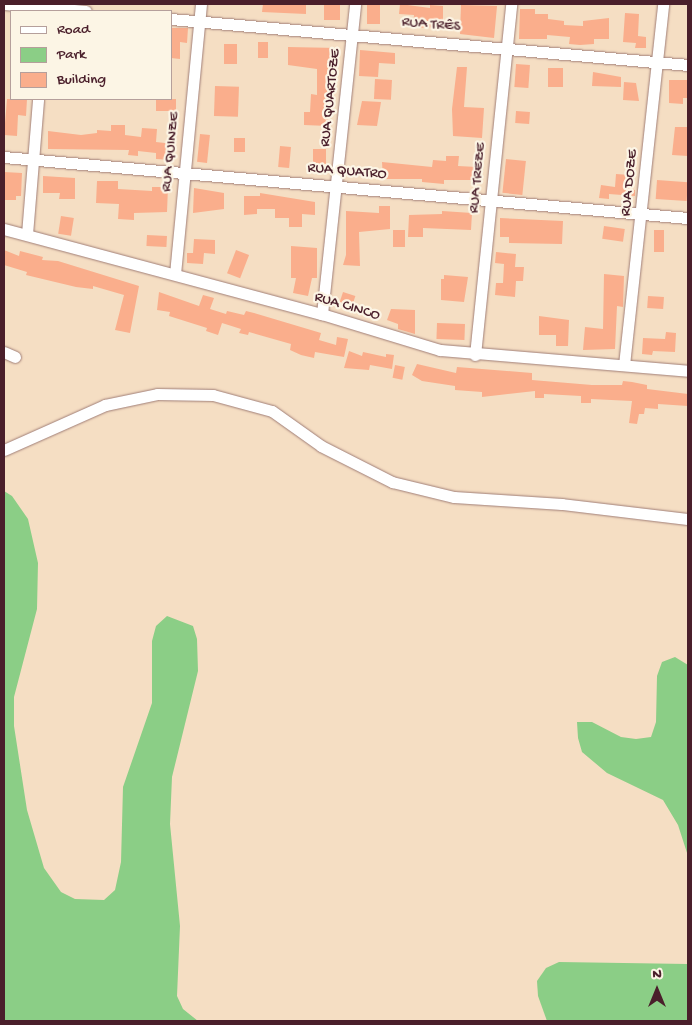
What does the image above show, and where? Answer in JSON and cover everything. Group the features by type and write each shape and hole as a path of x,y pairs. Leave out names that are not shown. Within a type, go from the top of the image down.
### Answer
{"street":[{"path":"4,4 73,10"},
{"name":"RUA QUINZE","path":"175,274 201,4"},
{"name":"RUA QUARTOZE","path":"322,314 355,4"},
{"name":"RUA TREZE","path":"475,354 510,4"},
{"name":"RUA DOZE","path":"624,365 642,214 663,4"},
{"name":"RUA TRÊS","path":"172,19 353,33 688,65"},
{"path":"27,234 38,100"},
{"name":"RUA QUATRO","path":"4,157 184,171 688,218"},
{"name":"RUA CINCO","path":"4,229 322,314 421,346 475,354 688,371"},
{"path":"4,450 105,405 157,394 213,395 272,411 321,446 392,482 454,497 562,504 688,519"}],"green space":[{"path":"4,491 12,496 28,519 38,563 37,609 14,697 14,726 27,810 44,868 61,892 75,899 104,900 115,890 121,862 123,787 152,703 152,641 156,626 167,616 193,626 197,639 198,671 172,777 170,824 180,926 177,996 183,1009 198,1021 4,1021"},
{"path":"675,657 688,665 688,856 678,825 663,800 607,773 582,752 578,738 577,722 592,722 621,737 636,739 651,737 656,722 657,676 662,662"},
{"path":"559,962 688,964 688,1021 547,1021 538,996 537,981 546,968"}],"building":[{"path":"263,4 306,4 306,14 262,12"},
{"path":"324,4 340,4 340,20 324,20"},
{"path":"367,4 380,4 380,24 367,24"},
{"path":"400,4 430,8 430,5 443,6 443,27 413,28 414,15 399,14"},
{"path":"461,5 497,6 494,38 460,34"},
{"path":"520,9 535,9 535,14 548,14 548,19 564,21 564,25 583,26 583,21 609,18 609,39 594,39 594,44 580,45 569,44 570,37 547,35 547,39 519,39"},
{"path":"625,13 639,14 638,36 646,37 646,48 635,48 636,43 623,42"},
{"path":"172,28 188,28 187,43 180,42 180,59 172,58"},
{"path":"258,42 268,42 268,58 258,58"},
{"path":"224,44 237,44 237,64 224,64"},
{"path":"288,47 338,48 338,63 333,62 333,82 329,82 328,126 304,125 304,112 310,112 311,94 317,95 317,69 288,65"},
{"path":"360,50 395,53 395,64 379,63 378,77 359,76"},
{"path":"516,64 530,65 528,88 514,87"},
{"path":"457,67 467,67 464,107 484,108 482,138 453,136 452,109"},
{"path":"548,68 563,68 563,87 548,87"},
{"path":"593,72 621,77 621,87 592,86"},
{"path":"375,79 392,80 391,100 374,99"},
{"path":"669,80 688,80 688,98 683,98 683,104 669,103"},
{"path":"624,82 636,83 639,101 623,100"},
{"path":"215,86 239,87 238,117 214,116"},
{"path":"7,99 27,100 26,116 18,115 17,136 4,135"},
{"path":"176,99 176,111 156,111 156,100"},
{"path":"362,101 381,102 377,126 357,125"},
{"path":"516,111 530,112 529,124 515,123"},
{"path":"111,125 125,125 125,135 141,137 142,128 157,129 156,142 173,144 172,160 156,159 156,153 138,151 138,156 128,155 129,150 48,149 48,131 81,135 97,133 97,130 111,131"},
{"path":"675,127 688,127 688,156 672,155"},
{"path":"200,134 210,135 207,163 197,162"},
{"path":"234,138 245,138 245,152 234,152"},
{"path":"280,146 291,147 289,168 278,167"},
{"path":"313,149 326,149 326,172 313,172"},
{"path":"446,156 459,156 458,166 477,167 477,180 444,180 444,184 422,182 422,179 383,179 382,162 432,167 433,160 446,161"},
{"path":"506,159 526,161 522,195 502,193"},
{"path":"4,172 22,173 21,196 16,196 16,200 4,200"},
{"path":"616,174 630,175 629,189 635,190 635,196 609,194 609,199 599,198 601,185 615,187"},
{"path":"43,176 75,178 75,199 59,199 60,193 43,193"},
{"path":"657,180 688,182 687,201 656,199"},
{"path":"97,181 118,181 118,189 152,191 152,187 168,187 167,212 134,213 134,220 118,219 119,204 96,203"},
{"path":"194,188 224,193 224,209 193,213"},
{"path":"260,193 315,202 315,215 302,214 302,227 289,227 289,218 275,218 275,209 257,209 257,214 244,215 244,196 260,196"},
{"path":"379,206 390,206 390,229 359,232 360,266 343,265 346,255 346,211 379,213"},
{"path":"442,211 472,213 471,230 423,228 423,237 408,237 409,215 442,214"},
{"path":"61,216 74,218 71,236 58,234"},
{"path":"500,218 563,221 562,244 509,243 509,237 500,237"},
{"path":"604,226 625,229 623,242 602,239"},
{"path":"393,230 405,230 405,247 393,247"},
{"path":"654,230 664,230 664,252 654,252"},
{"path":"147,235 167,236 166,247 146,246"},
{"path":"194,239 215,240 215,254 204,253 203,264 187,263 187,253 193,253"},
{"path":"291,246 317,248 317,278 312,278 308,296 293,293 296,278 291,278"},
{"path":"4,250 19,256 20,251 43,257 42,260 58,261 139,286 130,333 115,330 124,295 93,286 93,289 76,287 26,275 27,272 4,265"},
{"path":"236,250 249,255 240,278 227,273"},
{"path":"496,252 516,254 515,267 524,267 523,281 516,281 515,297 495,295 496,283 503,283 504,264 495,263"},
{"path":"604,274 624,276 623,307 617,306 615,349 583,350 585,327 603,329"},
{"path":"444,275 468,277 464,302 441,300 441,279 444,279"},
{"path":"159,292 199,306 203,295 214,298 210,309 226,314 227,311 244,315 246,311 254,313 321,333 319,340 336,345 337,337 348,339 344,357 315,352 314,358 301,355 290,350 291,344 249,332 248,335 239,333 241,329 222,323 218,335 206,331 207,328 169,316 170,312 157,310"},
{"path":"343,292 355,296 351,309 339,305"},
{"path":"648,296 664,297 663,309 647,308"},
{"path":"391,309 415,310 415,334 398,329 398,324 387,320"},
{"path":"539,316 569,320 568,346 556,346 556,335 539,335"},
{"path":"437,323 465,324 464,340 436,339"},
{"path":"666,332 676,333 675,352 653,351 652,355 642,354 643,338 665,339"},
{"path":"349,351 362,356 363,352 386,357 386,354 394,355 392,369 370,365 369,370 344,368"},
{"path":"417,364 456,373 457,367 532,373 532,380 592,385 622,385 623,381 632,382 647,385 647,389 688,394 688,406 658,404 658,409 645,408 644,414 639,414 637,424 629,423 632,401 591,399 591,403 581,403 581,396 544,394 544,398 535,398 535,391 482,397 482,392 455,390 455,386 422,381 412,375"},
{"path":"395,365 405,367 402,380 393,378"}]}
